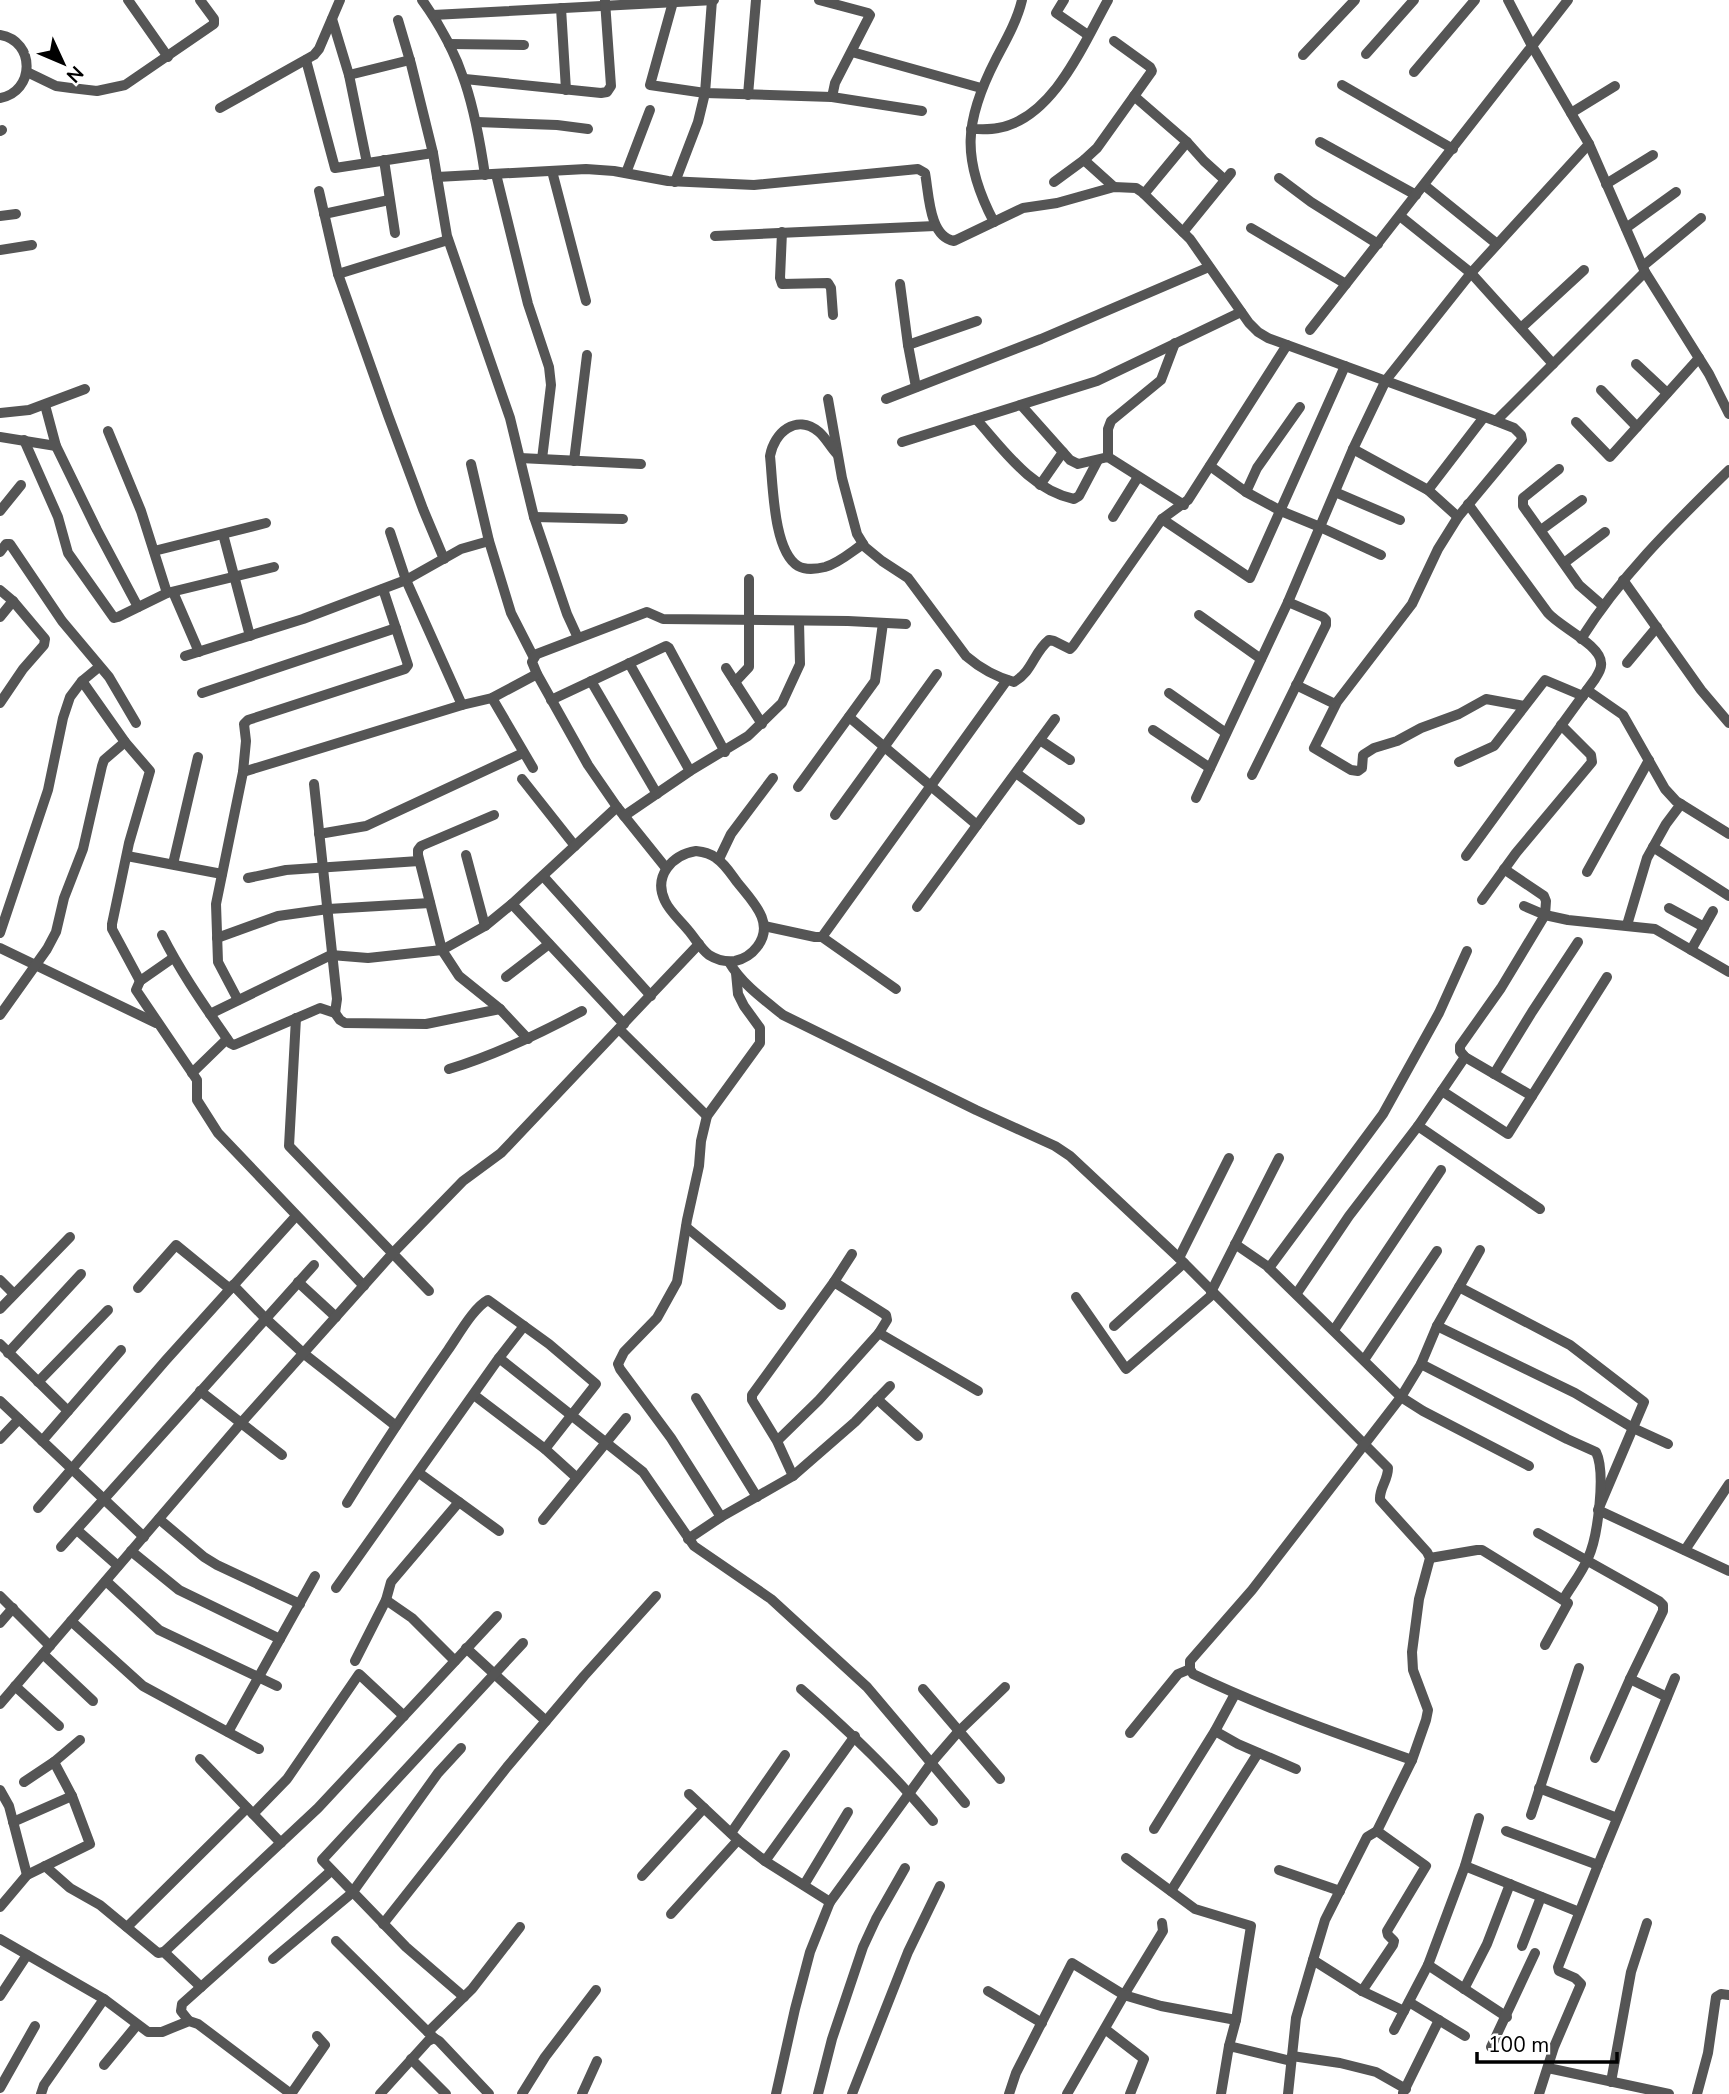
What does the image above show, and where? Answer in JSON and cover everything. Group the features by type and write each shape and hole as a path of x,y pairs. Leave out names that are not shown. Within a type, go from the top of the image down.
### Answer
{"street":[{"path":"128,0 168,57"},
{"path":"27,72 56,86 97,91 125,85 214,24 214,19 200,0"},
{"path":"220,108 314,55 340,0"},
{"path":"422,0 449,44 465,79 490,174 549,367 551,385 542,459"},
{"path":"433,15 605,3 713,0 705,93 698,122 676,181"},
{"path":"748,95 756,0"},
{"path":"819,0 870,15 835,83 832,97"},
{"path":"994,222 977,185 971,153 971,129 981,88 1019,14 1022,0"},
{"path":"1064,0 1056,13 1088,35"},
{"path":"971,129 998,128 1012,124 1029,114 1061,84 1108,0"},
{"path":"1303,55 1354,0"},
{"path":"1366,54 1414,0"},
{"path":"1415,72 1475,0"},
{"path":"1508,0 1589,144 1644,269 1709,373 1729,414"},
{"path":"1310,330 1568,0"},
{"path":"673,2 650,85 705,93 832,97 922,111"},
{"path":"465,79 607,92 611,86 605,3"},
{"path":"561,8 566,90"},
{"path":"332,19 349,75 368,163"},
{"path":"398,20 433,153 448,240 510,418 534,517 567,614 578,638"},
{"path":"0,35 16,42 27,61 23,82 16,91 0,98"},
{"path":"1054,182 1097,148 1152,71 1114,41"},
{"path":"449,44 524,45"},
{"path":"852,52 981,88"},
{"path":"306,60 335,168 433,153"},
{"path":"349,75 410,60"},
{"path":"1342,85 1453,149"},
{"path":"1570,113 1615,86"},
{"path":"1134,96 1187,142 1204,162 1228,176 1182,232"},
{"path":"626,173 650,110"},
{"path":"477,122 588,129"},
{"path":"1144,194 1187,142"},
{"path":"1320,142 1416,195"},
{"path":"1196,797 1288,602 1353,449 1386,380 1471,273 1589,144"},
{"path":"1606,184 1653,155"},
{"path":"384,160 395,233"},
{"path":"1084,160 1114,187"},
{"path":"437,177 586,169 676,181 754,185 918,169 925,173 935,226 939,234 954,241 1023,208 1114,187 1136,188 1182,232 1258,332 1514,428 1521,435 1522,440 1458,517 1438,549 1412,604 1335,704 1314,748 1358,771 1362,768 1363,755 1374,748 1397,741 1486,699 1524,706"},
{"path":"552,171 586,301"},
{"path":"1279,178 1311,202 1378,244"},
{"path":"1424,185 1497,244"},
{"path":"319,191 338,274 397,439 444,559"},
{"path":"1626,228 1676,192"},
{"path":"324,214 389,200"},
{"path":"0,216 16,214"},
{"path":"1400,216 1471,273 1553,363"},
{"path":"1428,490 1490,419 1553,363 1644,269 1701,218"},
{"path":"715,236 935,226"},
{"path":"1251,228 1346,284"},
{"path":"782,232 782,284 828,283 831,288 833,315"},
{"path":"338,274 448,240"},
{"path":"0,250 32,245"},
{"path":"886,399 1041,339 1209,267"},
{"path":"1521,328 1584,270"},
{"path":"900,284 916,387"},
{"path":"902,442 1097,381 1241,312"},
{"path":"908,345 976,321"},
{"path":"976,419 1040,485 1073,499 1079,496 1103,459 1111,421 1161,380 1175,343"},
{"path":"828,399 838,457 857,534 863,544 882,561 908,578 966,656 976,664 1014,682 1028,672 1041,646 1049,640 1070,649 1073,646 1162,519 1184,505 1287,345"},
{"path":"574,461 587,355"},
{"path":"1576,422 1610,457 1699,358"},
{"path":"1636,364 1667,393"},
{"path":"1162,519 1250,578 1345,366"},
{"path":"0,413 29,410 85,388"},
{"path":"1601,390 1637,427"},
{"path":"45,405 56,446 138,607"},
{"path":"1021,405 1070,460 1078,464 1103,459 1184,505"},
{"path":"1246,492 1257,468 1300,407"},
{"path":"838,457 818,431 801,424 788,427 779,433 769,456 779,536 788,555 799,566 811,569 834,563 863,544"},
{"path":"108,430 141,511 153,551 200,652"},
{"path":"0,437 56,446"},
{"path":"24,440 58,517 68,553 114,618 170,592 274,567"},
{"path":"1353,449 1428,490 1458,517"},
{"path":"1040,485 1063,453"},
{"path":"520,458 640,464"},
{"path":"471,464 489,541 511,613 534,658"},
{"path":"1210,466 1246,492 1280,511 1381,555"},
{"path":"1559,469 1522,502 1579,585 1602,605"},
{"path":"1581,639 1602,605 1623,580 1729,470"},
{"path":"1113,517 1138,477"},
{"path":"0,511 21,485"},
{"path":"1335,492 1400,520"},
{"path":"1541,530 1582,500"},
{"path":"1466,856 1562,726 1602,665 1592,646 1555,621 1548,613 1468,504"},
{"path":"534,517 623,519"},
{"path":"153,551 266,523"},
{"path":"390,532 406,580 462,705"},
{"path":"1564,563 1605,532"},
{"path":"223,534 250,636"},
{"path":"185,656 303,620 406,580 461,550 489,541"},
{"path":"0,552 6,544 10,544 62,621 109,677 136,723"},
{"path":"735,682 749,667 749,579"},
{"path":"1623,580 1701,690 1729,723"},
{"path":"238,1000 220,968 216,904 243,772 246,741 244,724 248,720 405,669 408,664 383,589"},
{"path":"0,590 13,601 45,639 44,645 23,669 0,703"},
{"path":"0,618 13,601"},
{"path":"1252,775 1326,621 1323,617 1288,602"},
{"path":"666,869 588,765 537,674 532,662 537,654 646,612 663,618 906,624"},
{"path":"1199,615 1261,659"},
{"path":"624,816 748,736 782,703 800,664 799,621"},
{"path":"798,787 875,681 883,623"},
{"path":"1628,663 1657,627"},
{"path":"202,693 396,628"},
{"path":"551,700 666,646 725,752"},
{"path":"629,663 690,771"},
{"path":"0,933 48,790 70,697 82,681 99,667"},
{"path":"726,668 762,724"},
{"path":"243,772 492,698 537,674"},
{"path":"835,815 937,674"},
{"path":"822,937 1007,680"},
{"path":"1458,762 1494,746 1545,680 1585,693 1623,715 1665,789 1681,804 1729,834"},
{"path":"82,681 125,742 150,771 112,924 112,929 140,981"},
{"path":"592,681 657,794"},
{"path":"1296,685 1335,704"},
{"path":"1169,693 1226,733"},
{"path":"492,698 533,768"},
{"path":"849,717 977,825"},
{"path":"917,907 1055,719"},
{"path":"1482,900 1504,869 1592,762 1591,755 1562,726"},
{"path":"1153,730 1210,768"},
{"path":"1040,740 1070,760"},
{"path":"0,1014 47,949 56,932 64,898 83,849 104,760 125,742"},
{"path":"319,834 366,826 523,753"},
{"path":"173,864 198,757"},
{"path":"1587,872 1649,760"},
{"path":"1016,773 1080,820"},
{"path":"719,859 731,834 773,778"},
{"path":"522,779 575,846"},
{"path":"314,784 337,999 335,1013"},
{"path":"1627,925 1647,858 1681,804"},
{"path":"210,1014 331,955 368,958 442,950 485,926 512,904 617,807"},
{"path":"494,815 421,846 418,850 419,861 442,950 459,976 500,1009 528,1039"},
{"path":"1653,847 1729,896"},
{"path":"684,853 708,853 719,859 760,910 764,933 752,953 741,960 729,962 707,954 666,903 662,892 666,869 674,859 684,853"},
{"path":"466,855 485,926"},
{"path":"127,856 222,874"},
{"path":"248,878 286,870 419,861"},
{"path":"1504,869 1544,896 1545,915 1501,988 1460,1046 1460,1051 1532,1096"},
{"path":"543,876 650,996"},
{"path":"217,938 278,916 328,909 430,903"},
{"path":"512,904 621,1027 708,1116"},
{"path":"1524,906 1567,920 1655,929 1728,968"},
{"path":"1669,908 1704,927"},
{"path":"1691,950 1713,911"},
{"path":"764,926 822,937 896,989"},
{"path":"162,935 173,958 227,1039 234,1045 320,1008 335,1013 345,1023 426,1024 500,1009"},
{"path":"1494,1073 1578,942"},
{"path":"506,977 549,944"},
{"path":"0,1704 241,1423 392,1254 463,1181 501,1153 699,944"},
{"path":"0,948 159,1024"},
{"path":"1269,1268 1383,1114 1439,1013 1467,951"},
{"path":"173,958 140,981 136,990 197,1080 197,1100 210,1122 364,1286"},
{"path":"729,962 757,995 783,1015 952,1099 1055,1146 1070,1156 1182,1261 1388,1468 1388,1476 1379,1492 1380,1500 1430,1558 1419,1598 1412,1652 1413,1670 1428,1710 1412,1760 1377,1831 1367,1837 1325,1920 1296,2018 1288,2094"},
{"path":"721,1517 671,1438 618,1364 624,1352 657,1318 677,1282 701,1141 708,1116 760,1043 760,1028 738,994 736,973"},
{"path":"1442,1091 1508,1134 1607,977"},
{"path":"449,1069 528,1039 582,1011"},
{"path":"296,1018 289,1146 429,1291"},
{"path":"192,1073 227,1039"},
{"path":"1297,1293 1349,1216 1418,1126 1465,1056"},
{"path":"1418,1126 1540,1209"},
{"path":"1114,1326 1182,1261 1229,1158"},
{"path":"1076,1297 1126,1369 1212,1293 1279,1158"},
{"path":"1334,1330 1441,1170"},
{"path":"38,1508 296,1216"},
{"path":"686,1227 781,1305"},
{"path":"0,1308 70,1237"},
{"path":"1235,1244 1269,1268 1297,1293 1401,1397 1530,1466"},
{"path":"138,1288 176,1245 231,1287 303,1353 396,1426"},
{"path":"1364,1360 1437,1251"},
{"path":"1412,1760 1320,1728 1235,1694 1193,1674 1190,1661 1252,1590 1401,1397 1421,1364 1437,1326 1480,1251"},
{"path":"793,1476 777,1441 752,1400 752,1395 852,1254"},
{"path":"61,1547 314,1265"},
{"path":"68,1411 4,1348 81,1274"},
{"path":"0,1280 14,1294"},
{"path":"298,1282 336,1317"},
{"path":"777,1441 879,1333 887,1320 886,1315 834,1282"},
{"path":"1459,1287 1570,1345 1644,1402 1598,1510"},
{"path":"347,1503 396,1426 483,1303 488,1300 596,1384 545,1450"},
{"path":"38,1382 108,1310"},
{"path":"336,1588 524,1326"},
{"path":"1437,1326 1575,1393 1633,1428 1668,1444"},
{"path":"879,1333 978,1391"},
{"path":"42,1441 121,1350"},
{"path":"499,1358 643,1472 694,1546 771,1599 867,1687 965,1802"},
{"path":"1421,1364 1596,1452 1601,1461 1601,1474 1595,1540 1587,1561 1563,1600"},
{"path":"688,1539 793,1476 855,1422 890,1386"},
{"path":"200,1391 282,1455"},
{"path":"474,1395 577,1478"},
{"path":"696,1398 757,1497"},
{"path":"877,1399 918,1436"},
{"path":"0,1401 144,1536"},
{"path":"543,1520 626,1418"},
{"path":"0,1439 19,1419"},
{"path":"419,1473 499,1531"},
{"path":"1685,1550 1729,1484"},
{"path":"355,1661 386,1600 391,1582 459,1502"},
{"path":"1598,1510 1729,1571"},
{"path":"159,1519 205,1557 300,1604"},
{"path":"77,1530 118,1566"},
{"path":"1538,1533 1663,1605 1663,1611 1629,1679 1595,1758"},
{"path":"1430,1558 1482,1550 1568,1603 1545,1645"},
{"path":"131,1551 179,1590 280,1640"},
{"path":"228,1732 315,1576"},
{"path":"106,1581 159,1630 277,1686"},
{"path":"383,1924 546,1721 656,1595"},
{"path":"0,1596 93,1701"},
{"path":"386,1600 412,1618 455,1661"},
{"path":"0,1623 13,1608"},
{"path":"45,1866 70,1888 100,1905 158,1953 164,1952 318,1808 496,1616"},
{"path":"71,1621 143,1686 259,1749"},
{"path":"464,1997 406,1947 322,1860 523,1643"},
{"path":"466,1648 546,1721"},
{"path":"1531,1815 1579,1668"},
{"path":"1130,1733 1178,1674 1190,1669"},
{"path":"127,1927 287,1779 359,1674 404,1716"},
{"path":"1539,2094 1554,2046 1581,1984 1558,1967 1578,1912 1675,1678"},
{"path":"1629,1679 1667,1697"},
{"path":"16,1686 59,1726"},
{"path":"776,2094 794,2009 810,1952 830,1902 932,1762 958,1732 1005,1687"},
{"path":"801,1689 855,1736 933,1821"},
{"path":"923,1689 1000,1779"},
{"path":"1154,1829 1235,1694"},
{"path":"1214,1731 1296,1769"},
{"path":"765,1861 855,1736"},
{"path":"24,1782 80,1740"},
{"path":"273,1959 352,1893 438,1773 461,1748"},
{"path":"1171,1891 1258,1753"},
{"path":"671,1914 734,1837 785,1755"},
{"path":"200,1759 281,1843"},
{"path":"0,1907 27,1875 90,1844 72,1796 54,1762"},
{"path":"1539,1788 1617,1818"},
{"path":"0,1790 13,1822 27,1875"},
{"path":"689,1794 734,1837 765,1861 830,1902"},
{"path":"13,1822 72,1796"},
{"path":"642,1876 704,1808"},
{"path":"804,1885 848,1812"},
{"path":"1394,2030 1427,1965 1465,1866 1479,1818"},
{"path":"1362,1991 1393,1945 1394,1941 1387,1931 1426,1866 1377,1831"},
{"path":"1506,1831 1598,1865"},
{"path":"1126,1858 1195,1909 1251,1926 1221,2094"},
{"path":"1465,1866 1578,1912"},
{"path":"818,2094 832,2039 863,1947 905,1868"},
{"path":"1279,1870 1340,1892"},
{"path":"317,2036 324,2045 291,2094 198,2024 189,2021 181,2011 182,2004 331,1871"},
{"path":"1464,1989 1487,1944 1510,1884"},
{"path":"852,2094 908,1952 940,1886"},
{"path":"1522,1946 1541,1897"},
{"path":"1067,2094 1163,1931 1162,1923"},
{"path":"1611,2082 1630,1972 1647,1923"},
{"path":"380,2094 481,1979 520,1927"},
{"path":"0,1940 104,1999 148,2032 155,2033 189,2021"},
{"path":"336,1941 439,2041 489,2094"},
{"path":"164,1952 201,1987"},
{"path":"1491,2046 1535,1954"},
{"path":"0,1996 27,1955"},
{"path":"1313,1960 1362,1991 1406,2006 1465,2036"},
{"path":"1009,2094 1016,2073 1072,1963 1124,1995 1161,2006 1236,2020"},
{"path":"1427,1965 1507,2017"},
{"path":"522,2094 545,2057 596,1990"},
{"path":"988,1991 1042,2023"},
{"path":"1697,2094 1708,2053 1716,1997 1721,1994 1729,1995"},
{"path":"41,2094 44,2085 104,1999"},
{"path":"1229,2046 1292,2058 1340,2063 1376,2072 1404,2092 1438,2020"},
{"path":"104,2065 137,2025"},
{"path":"0,2088 35,2026"},
{"path":"1105,2029 1144,2059 1130,2094"},
{"path":"411,2059 446,2094"},
{"path":"582,2094 597,2061"},
{"path":"1548,2068 1669,2094"}]}
